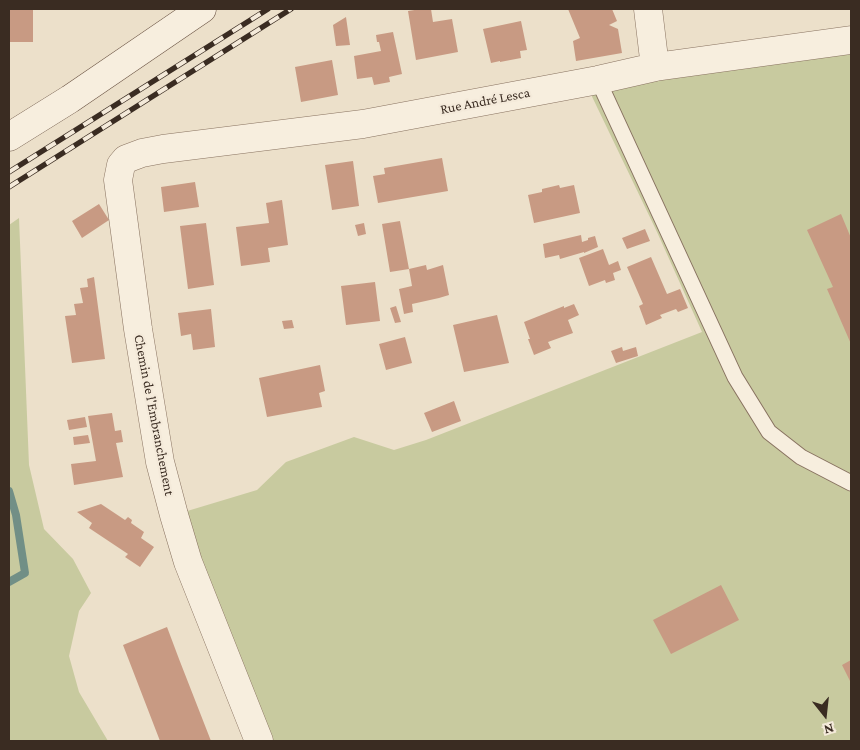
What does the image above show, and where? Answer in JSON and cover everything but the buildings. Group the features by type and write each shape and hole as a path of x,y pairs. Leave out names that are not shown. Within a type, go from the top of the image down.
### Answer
{"street":[{"path":"9,137 70,99 202,9"},
{"path":"648,9 655,67"},
{"name":"Rue André Lesca","path":"120,165 126,160 142,153 163,149 363,124 598,80 655,67 851,40"},
{"name":"Chemin de l'Embranchement","path":"120,165 118,180 138,330 160,462 188,562 259,741"}],"lane":[{"path":"598,80 735,377 769,432 801,457 851,483"}],"green space":[{"path":"851,40 851,741 259,741 174,515 257,490 286,462 354,437 394,450 426,440 702,332 657,232 585,82"},
{"path":"19,218 29,465 44,529 73,559 91,593 79,611 69,656 79,692 108,741 9,741 9,225"}],"waterway":[{"path":"9,491 16,515 25,573 9,582"}],"railway":[{"path":"9,172 268,9"},
{"path":"9,187 291,9"}]}
